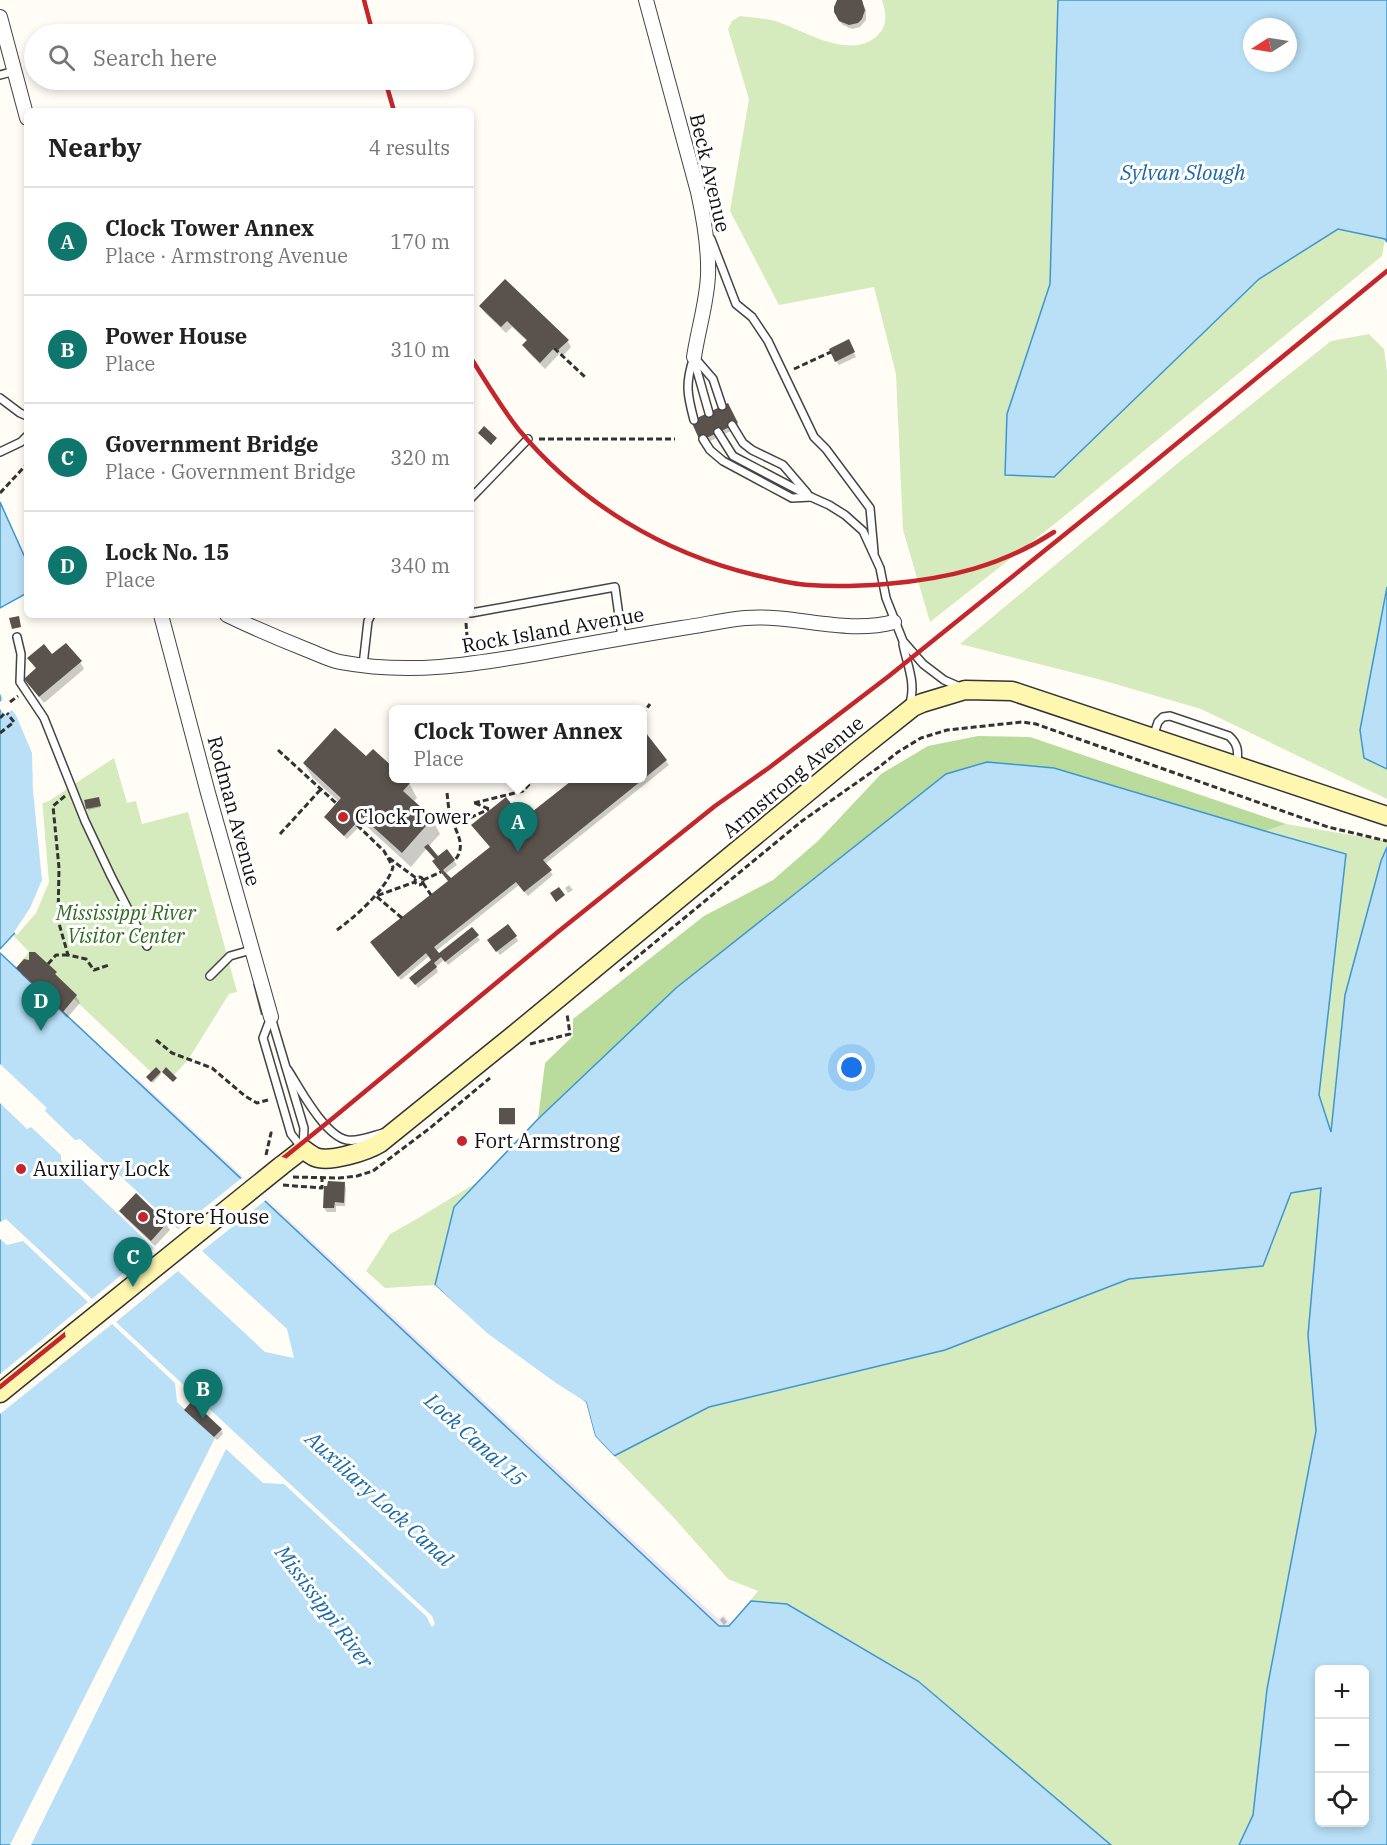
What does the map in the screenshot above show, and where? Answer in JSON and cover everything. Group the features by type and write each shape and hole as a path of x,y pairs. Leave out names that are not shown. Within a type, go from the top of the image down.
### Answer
{"street":[{"name":"Beck Avenue","path":"646,0 703,217 708,277 694,357"},
{"path":"0,17 24,108"},
{"name":"Rodman Avenue","path":"162,618 271,1017"},
{"name":"Rock Island Avenue","path":"233,618 273,637 337,661 403,669 460,666 746,618 769,618 847,627 879,626 894,622"},
{"name":"Armstrong Avenue","path":"303,1149 314,1157 329,1159 374,1147 398,1130 854,754 922,703 965,690 1012,691 1387,816"},
{"path":"0,1393 279,1166 303,1149"}],"lane":[{"path":"0,75 15,71"},
{"path":"703,217 736,304 752,317 768,341 814,437 826,449 870,508 874,552"},
{"path":"694,357 712,379 722,406"},
{"path":"694,357 709,413"},
{"path":"694,357 688,376 687,394 694,420"},
{"path":"0,398 24,415"},
{"path":"732,425 743,443 783,465 811,497"},
{"path":"718,432 733,456 829,505 863,531 880,568 886,598 903,641 913,683 913,694 907,712"},
{"path":"0,452 24,439"},
{"path":"474,495 528,439"},
{"path":"703,439 710,450 723,460 782,493 792,498 811,497"},
{"path":"474,612 615,588 622,638"},
{"path":"363,665 370,618"},
{"path":"17,637 21,654 20,682 44,718 85,821 147,946"},
{"path":"903,641 930,669 944,680 965,690"},
{"path":"1153,738 1158,722 1163,717 1170,716 1209,729 1229,736 1235,741 1238,748 1237,766"},
{"path":"210,976 230,956 251,950"},
{"name":"Rodman Avenue","path":"271,1017 304,1128 303,1149"},
{"name":"Rodman Avenue","path":"271,1017 263,1038 291,1134 303,1149"},
{"name":"Rodman Avenue","path":"288,1070 323,1122 338,1137 354,1140 398,1130"}],"path":[{"path":"554,348 585,376"},
{"path":"784,374 831,352"},
{"path":"528,439 675,439"},
{"path":"0,493 24,467"},
{"path":"465,618 468,652"},
{"path":"10,702 17,697"},
{"path":"647,708 650,704"},
{"path":"0,718 6,714 14,722 0,733"},
{"path":"612,978 802,821 898,752 921,738 947,730 1022,722 1036,724 1328,826 1387,841"},
{"path":"278,750 336,803"},
{"path":"454,825 489,809 474,802 523,791 530,783"},
{"path":"68,955 58,920 59,868 53,806 73,789"},
{"path":"280,834 321,789"},
{"path":"447,793 450,814 461,847 461,854 455,861"},
{"path":"337,930 355,917 390,877 393,867 384,851 356,824"},
{"path":"387,856 419,885 441,872"},
{"path":"402,918 376,896 416,880"},
{"path":"423,882 430,894"},
{"path":"48,964 56,956 68,955 86,959 94,970 109,965"},
{"path":"530,1044 570,1035 567,1014"},
{"path":"522,1050 539,1036"},
{"path":"156,1040 172,1053 212,1068 245,1096 257,1102 268,1100"},
{"path":"275,1133 271,1133 279,1166 322,1177 348,1177 373,1171 430,1128 490,1078"},
{"path":"290,1185 322,1188 322,1177"}],"shaded area":[{"path":"137,1078 718,1619 724,1615 731,1624 728,1627 719,1626 133,1080"}],"green space":[{"path":"882,0 1374,0 1339,229 1385,239 1382,256 1062,518 930,622 903,530 896,374 874,287 779,305 730,211 749,99 728,29 732,21 740,16 769,20 829,42 855,45 867,42 878,35 883,27 885,14"},
{"path":"1369,334 1384,349 1387,372 1387,587 1360,730 1364,758 1387,769 1387,799 1201,709 1098,679 960,644 1184,458 1331,341"},
{"path":"978,736 1030,737 1286,824 1265,831 1054,768 538,1119 545,1063 573,1036 573,1019 704,916 773,880 818,841 881,774 928,746"},
{"name":"Mississippi River Visitor Center","path":"114,758 127,803 136,801 142,824 188,812 237,992 229,994 188,1060 174,1075 166,1067 162,1072 155,1067 151,1072 74,999 62,1011 16,968 29,952 13,935 34,911 40,804 49,801"},
{"path":"1286,824 1387,841 1387,848 1346,1253 1274,1845 1024,1845 731,1624 758,1591 728,1579 675,1519 595,1436 1265,831"},
{"path":"513,1145 435,1285 385,1288 366,1271 390,1234 476,1183"}],"water":[{"name":"Sylvan Slough","path":"1058,0 1387,0 1387,242 1385,239 1338,229 1259,279 1054,477 1005,475 1007,414 1050,284"},
{"path":"0,502 24,555 24,595 0,608"},
{"path":"1387,587 1387,769 1364,758 1360,730"},
{"path":"0,688 17,711 35,751 46,882 34,912 0,949"},
{"path":"987,762 1054,768 1346,854 1319,1095 1331,1132 1345,995 1381,861 1387,847 1387,1845 1239,1845 1253,1815 1267,1689 1316,1431 1308,1335 1321,1188 1291,1193 1263,1266 1129,1279 945,1350 709,1407 614,1456 595,1436 586,1402 533,1380 435,1285 454,1207 538,1119 676,988 946,774"},
{"path":"0,953 719,1626 729,1626 751,1601 787,1604 918,1681 1111,1845 0,1845"}],"pier":[{"path":"0,685 20,709 38,751 49,882 36,913 17,935 14,932 30,908 42,880 33,791 32,753 16,715 12,710 5,715 0,709 0,702 3,699 0,694"},
{"path":"0,1064 47,1108 45,1111 75,1140 80,1139 178,1229 243,1177 297,1228 266,1200 202,1251 287,1329 294,1358 265,1352 178,1271 116,1322 432,1616 435,1624 432,1627 427,1617 284,1484 263,1483 226,1449 31,1845 10,1845 215,1438 177,1402 175,1383 112,1324 0,1414 0,1374 88,1302 23,1241 7,1245 0,1239 0,1222 6,1219 92,1299 154,1248 61,1160 61,1155 31,1127 27,1129 0,1103"},
{"path":"435,1285 487,1333 586,1402 595,1436 616,1458 612,1458 593,1437 583,1404 531,1382 438,1307 432,1288"}],"building":[{"path":"837,0 862,0 865,10 862,19 858,23 849,25 839,21 834,12"},
{"path":"505,279 569,340 558,350 555,347 540,363 522,345 527,340 507,321 501,327 479,306"},
{"path":"849,339 855,352 835,362 829,349"},
{"path":"728,403 738,423 700,441 691,421"},
{"path":"484,426 497,438 491,445 478,433"},
{"path":"19,616 21,627 12,629 9,618"},
{"path":"66,643 82,661 39,697 24,679 36,668 27,658 44,644 52,654"},
{"path":"335,728 366,756 373,749 389,763 389,783 410,783 403,791 433,818 402,853 362,817 344,836 324,817 341,798 303,763"},
{"path":"647,734 667,760 647,776"},
{"path":"569,783 638,783 543,860 552,870 524,892 516,882 434,947 439,953 472,927 479,935 445,962 441,957 434,963 437,967 415,985 409,978 431,960 426,953 398,977 370,942 448,881 432,861 435,859 424,847 428,844 438,856 447,849 455,860 443,870 451,878 490,847 471,825 506,797 523,819"},
{"path":"99,797 101,806 86,809 84,800"},
{"path":"559,887 565,895 556,902 550,893"},
{"path":"508,924 517,936 496,952 487,940"},
{"path":"29,952 35,952 77,995 63,1012 16,968 24,959 29,960"},
{"path":"268,980 277,1010 261,1015 253,984"},
{"path":"156,1067 161,1072 151,1082 146,1077"},
{"path":"166,1067 177,1078 173,1082 162,1072"},
{"name":"Fort Armstrong","path":"499,1108 515,1108 515,1124 499,1124"},
{"path":"328,1181 345,1182 344,1203 335,1202 334,1208 323,1208 324,1186 327,1186"},
{"name":"Store House","path":"136,1193 167,1223 151,1241 119,1211"},
{"path":"192,1401 222,1429 214,1437 184,1410"}],"railway":[{"path":"364,0 370,24"},
{"path":"388,90 393,108"},
{"path":"0,1387 333,1118 559,931 715,806 889,676 1387,271"},
{"path":"474,363 519,430 543,456 596,502 625,522 656,539 688,553 755,575 802,584 838,586 931,579 994,562 1054,532"}],"place":[{"name":"Clock Tower","path":"343,817"},
{"name":"Clock Tower Annex","path":"518,852"},
{"name":"Lock No. 15","path":"41,1031"},
{"name":"Fort Armstrong","path":"462,1141"},
{"name":"Auxiliary Lock","path":"21,1169"},
{"name":"Store House","path":"143,1217"},
{"name":"Government Bridge","path":"133,1287"},
{"name":"Power House","path":"203,1419"}],"water label":[{"name":"Lock Canal 15","path":"475,1440"},
{"name":"Auxiliary Lock Canal","path":"379,1499"},
{"name":"Mississippi River","path":"324,1607"}]}
